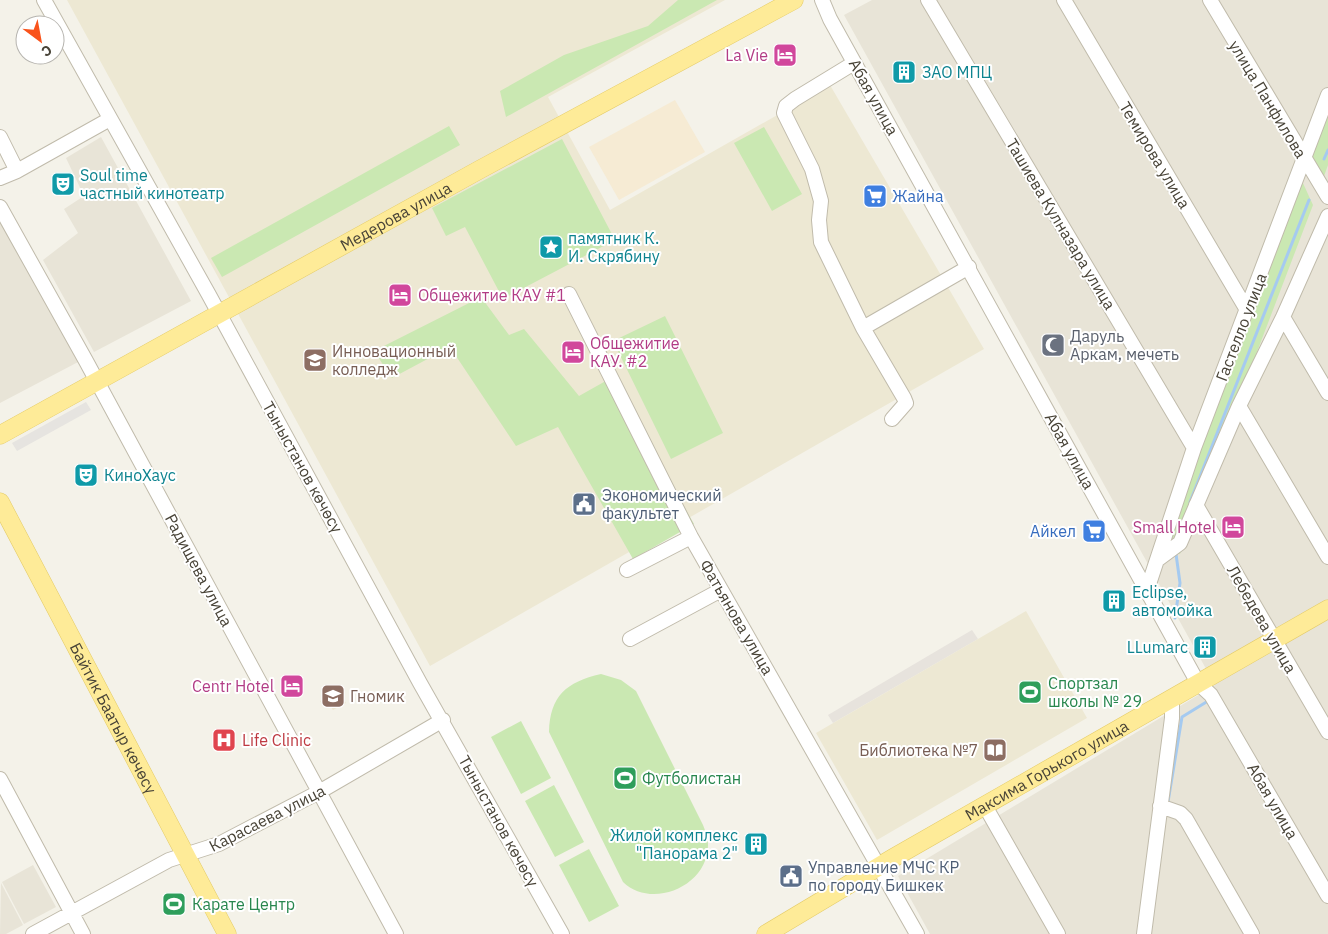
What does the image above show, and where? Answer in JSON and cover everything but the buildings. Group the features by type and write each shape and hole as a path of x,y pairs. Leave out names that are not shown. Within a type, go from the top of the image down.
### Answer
{"main road":[{"name":"Медерова улица","path":"0,435 219,313 794,0"},
{"name":"Байтик Баатыр көчөсү","path":"0,502 227,934"},
{"name":"Максима Горького улица","path":"766,934 879,866 1328,609"}],"street":[{"name":"Тыныстанов көчөсү","path":"44,0 219,313 420,683 443,720 562,934"},
{"name":"Абая улица","path":"822,0 854,63 969,267 1198,683 1211,695 1328,896"},
{"name":"Ташиева Кулназара улица","path":"928,0 1194,448"},
{"name":"Темирова улица","path":"1064,0 1247,310"},
{"name":"улица Панфилова","path":"1210,0 1328,197"},
{"path":"854,63 795,99 786,106 784,113 812,169 822,201 819,220 821,242 864,328 906,403 892,419"},
{"name":"Гастелло улица","path":"1147,590 1194,448 1328,96"},
{"path":"0,178 17,171 110,119"},
{"path":"0,138 17,171"},
{"name":"Радищева улица","path":"0,207 396,934"},
{"name":"Гастелло улица","path":"1157,560 1180,543 1239,406 1283,317 1328,216"},
{"path":"864,328 969,267"},
{"name":"Фатьянова улица","path":"569,294 691,537 917,934"},
{"path":"1283,317 1328,393"},
{"path":"1239,406 1328,557"},
{"name":"Лебедева улица","path":"1196,505 1328,732"},
{"path":"627,570 691,537"},
{"path":"630,640 721,590"},
{"path":"1144,934 1172,718 1172,698"},
{"name":"Карасаева улица","path":"33,934 185,854 205,850 219,844 319,792 443,720"},
{"path":"0,779 83,934"},
{"path":"985,806 1058,934"},
{"path":"1160,806 1180,813 1186,819 1252,934"}],"shaded area":[{"path":"67,0 725,0 548,97 610,210 830,85 984,349 430,666"},
{"path":"872,0 1328,0 1328,934 930,934 898,876 1215,685 844,15"},
{"path":"675,100 705,152 619,200 589,147"},
{"path":"101,137 191,301 94,352 43,260 78,233 64,209 84,196 66,158"},
{"path":"0,212 80,361 0,403"},
{"path":"86,402 91,410 17,451 12,443"},
{"path":"1026,611 1087,718 877,840 816,733"},
{"path":"972,630 978,639 833,723 828,715"},
{"name":"Гномик","path":"336,685 346,703 333,710 329,704 324,707 320,701 326,698 323,693"},
{"path":"33,865 56,907 24,924 2,882"},
{"path":"1,883 23,925 6,934 0,934"}],"green space":[{"path":"678,0 717,0 506,117 500,91 564,55 648,26"},
{"path":"1328,113 1328,165 1323,179 1312,155"},
{"path":"449,126 460,145 222,277 211,258"},
{"path":"764,127 802,194 772,211 734,143"},
{"path":"562,139 615,240 503,299 465,227 446,236 432,208"},
{"path":"1302,181 1313,205 1180,554 1162,548"},
{"path":"481,297 509,335 524,329 579,396 611,378 694,524 633,559 558,427 516,446 450,347 392,378 374,351"},
{"path":"665,316 723,433 671,459 613,341"},
{"name":"Футболистан","path":"601,674 621,680 636,691 705,829 708,844 706,859 699,872 689,882 677,889 649,894 635,890 623,882 549,732 553,709 562,692 578,681"},
{"path":"521,721 551,778 521,794 491,737"},
{"path":"554,785 584,842 555,857 525,801"},
{"path":"589,849 619,906 589,922 559,865"}],"waterway":[{"path":"1324,159 1328,150"},
{"path":"1190,502 1309,200"},
{"path":"1175,618 1180,583 1176,554"},
{"path":"1168,802 1182,717 1208,701"}],"place":[{"name":"La Vie","path":"785,55"},
{"name":"ЗАО МПЦ","path":"904,72"},
{"name":"Soul time частный кинотеатр","path":"63,184"},
{"name":"Жайна","path":"875,196"},
{"name":"памятник К. И. Скрябину","path":"551,247"},
{"name":"Общежитие КАУ #1","path":"400,295"},
{"name":"Даруль Аркам, мечеть","path":"1053,345"},
{"name":"Общежитие КАУ. #2","path":"573,352"},
{"name":"Инновационный колледж","path":"315,360"},
{"name":"КиноХаус","path":"86,475"},
{"name":"Экономический факультет","path":"584,504"},
{"name":"Small Hotel","path":"1233,527"},
{"name":"Айкел","path":"1094,531"},
{"name":"Eclipse, автомойка","path":"1114,601"},
{"name":"LLumarc","path":"1205,647"},
{"name":"Centr Hotel","path":"292,686"},
{"name":"Спортзал школы № 29","path":"1030,692"},
{"name":"Гномик","path":"333,696"},
{"name":"Life Clinic","path":"224,740"},
{"name":"Библиотека №7","path":"995,750"},
{"name":"Футболистан","path":"625,778"},
{"name":"Жилой комплекс \"Панорама 2\"","path":"756,844"},
{"name":"Управление МЧС КР по городу Бишкек","path":"791,876"},
{"name":"Карате Центр","path":"174,904"}]}
